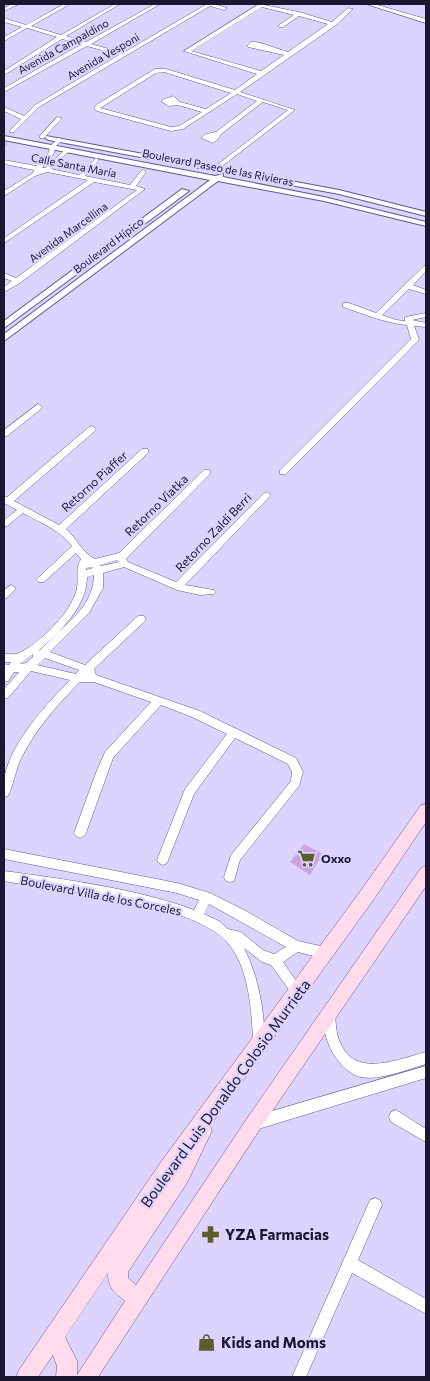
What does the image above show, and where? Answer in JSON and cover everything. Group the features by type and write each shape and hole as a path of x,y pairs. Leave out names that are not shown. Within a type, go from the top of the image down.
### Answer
{"main road":[{"name":"Boulevard Luis Donaldo Colosio Murrieta","path":"26,1377 212,1107 325,953 426,810"},
{"path":"86,1377 136,1298 254,1123 426,873"},
{"path":"136,1298 118,1283 118,1269 180,1176 198,1143 212,1107"},
{"path":"52,1338 61,1348 66,1359 68,1372 66,1377"}],"street":[{"path":"4,10 16,4"},
{"path":"4,39 67,4"},
{"path":"4,73 61,36 118,4"},
{"name":"Avenida Campaldino","path":"4,90 158,4"},
{"path":"210,4 224,8"},
{"name":"Avenida Vesponi","path":"8,130 44,101 210,4"},
{"path":"369,4 426,21"},
{"path":"261,73 187,51 258,6 266,5 291,9 299,14 334,24"},
{"path":"290,112 262,100 236,92 160,70 155,71 97,109 176,130 229,97 236,92 261,73 288,54 334,24 350,10"},
{"path":"281,26 299,14"},
{"path":"4,20 124,55"},
{"path":"266,48 288,54"},
{"path":"229,97 290,112"},
{"path":"218,133 262,100"},
{"path":"178,103 206,112"},
{"path":"4,109 24,118"},
{"path":"216,173 290,112"},
{"path":"42,137 59,118"},
{"name":"Boulevard Paseo de las Rivieras","path":"8,130 216,173 426,224"},
{"name":"Boulevard Paseo de las Rivieras","path":"4,138 206,176"},
{"path":"4,194 35,172 52,152 52,147 59,140"},
{"path":"47,170 66,150"},
{"path":"80,177 96,160"},
{"name":"Calle Santa María","path":"4,162 35,172 47,170 140,188"},
{"name":"Boulevard Paseo de las Rivieras","path":"227,171 339,192 426,214"},
{"name":"Boulevard Hípico","path":"4,325 206,176 227,171"},
{"path":"132,187 143,172"},
{"name":"Boulevard Hípico","path":"4,338 216,173"},
{"path":"4,241 94,179"},
{"name":"Avenida Marcellina","path":"4,290 141,191 140,188"},
{"path":"377,316 426,267"},
{"path":"4,275 17,281"},
{"path":"408,286 426,292"},
{"path":"346,305 377,316 409,324 426,325"},
{"path":"282,472 415,339 408,319 426,315"},
{"path":"4,434 38,407"},
{"path":"4,678 8,669 37,646 76,605 82,593 84,566 77,547 60,529 6,500 92,429"},
{"name":"Retorno Piaffer","path":"60,529 145,451"},
{"name":"Retorno Viatka","path":"123,560 208,472"},
{"name":"Retorno Zaldi Berri","path":"177,587 267,495"},
{"path":"4,524 23,509"},
{"path":"40,580 77,547"},
{"path":"84,566 97,567 123,560 177,587 200,592 211,592"},
{"path":"84,566 97,567"},
{"path":"4,695 28,667 86,611 94,599 98,588 97,567"},
{"path":"4,596 11,588"},
{"path":"8,669 28,667 79,678 92,674 142,619"},
{"path":"4,658 19,659 42,653 196,714 292,761 297,768 298,776 286,795 236,858 230,877"},
{"path":"4,793 16,758 37,724 79,678"},
{"path":"80,833 109,755 158,700"},
{"path":"163,860 189,792 233,733"},
{"name":"Boulevard Villa de los Corceles","path":"4,854 177,888 206,897 296,946 325,953"},
{"name":"Boulevard Villa de los Corceles","path":"4,876 167,906 197,916 227,934 239,950 248,973 259,1020 259,1043"},
{"path":"197,916 206,897"},
{"path":"227,934 233,934 257,952 275,960 297,991"},
{"path":"275,960 287,956 296,946"},
{"path":"329,1015 332,1041 339,1054 361,1071 382,1070 426,1058"},
{"path":"254,1123 426,1072"},
{"path":"396,1117 426,1136"},
{"path":"299,1377 375,1205"},
{"path":"349,1263 426,1307"}],"building":[{"name":"Oxxo","path":"304,844 323,854 310,875 290,862"}],"place":[{"name":"Oxxo","path":"307,858"},
{"name":"YZA Farmacias","path":"211,1234"},
{"name":"Kids and Moms","path":"207,1342"}]}
